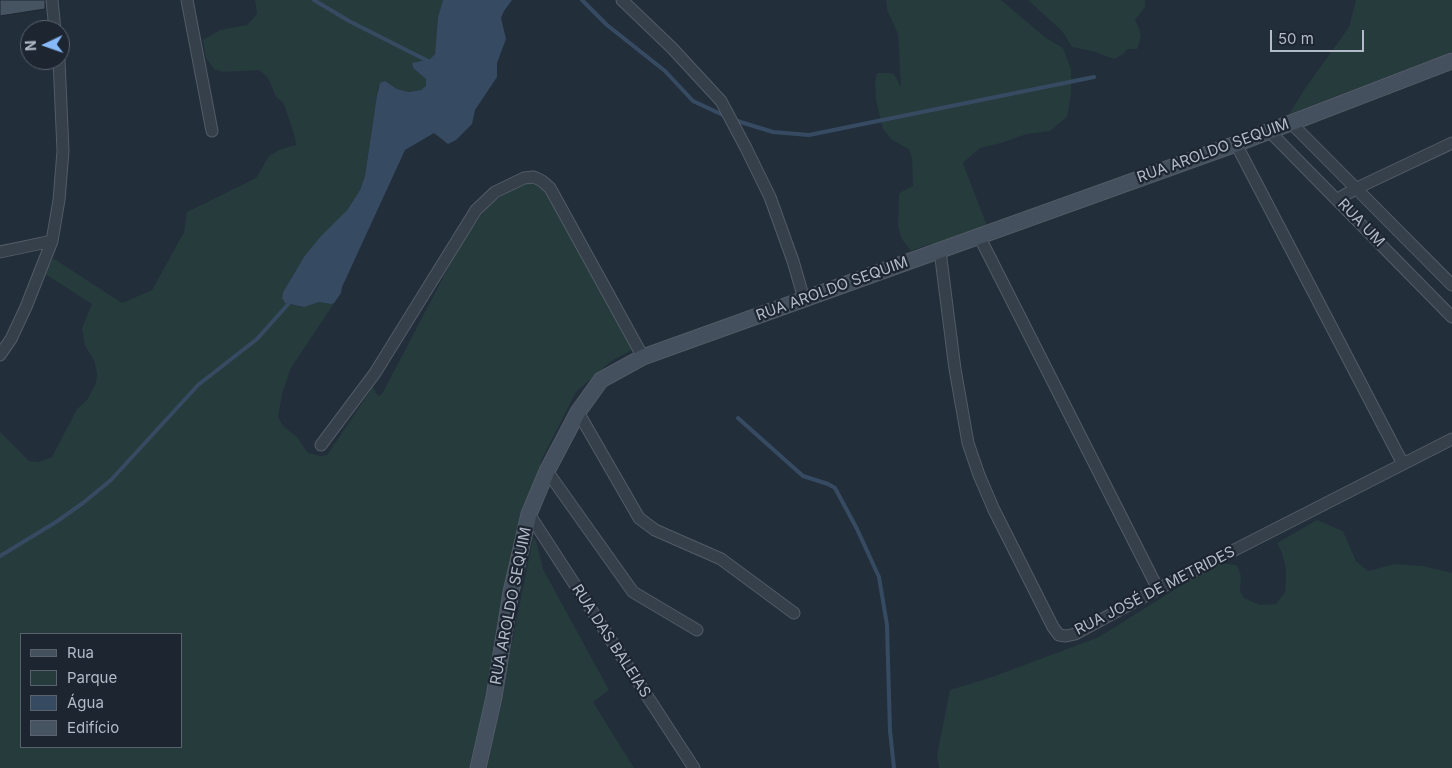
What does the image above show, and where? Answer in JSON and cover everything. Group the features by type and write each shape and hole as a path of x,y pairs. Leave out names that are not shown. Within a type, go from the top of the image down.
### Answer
{"street":[{"path":"52,0 55,20"},
{"path":"187,0 212,131"},
{"path":"622,0 672,48 721,102 770,197 793,261 804,299"},
{"name":"RUA AROLDO SEQUIM","path":"478,768 494,697 511,592 529,514 547,471 578,412 601,380 643,357 1236,144 1452,61"},
{"path":"0,355 11,339 26,307 52,240 59,200 63,151 59,70"},
{"name":"RUA UM","path":"1290,122 1452,285"},
{"name":"RUA UM","path":"1269,130 1452,317"},
{"path":"1338,199 1452,143"},
{"path":"1236,144 1403,464"},
{"path":"321,445 375,373 476,210 495,192 524,178 534,177 550,188 643,357"},
{"path":"979,236 1158,589"},
{"path":"0,252 52,240"},
{"name":"RUA JOSÉ DE METRIDES","path":"940,251 955,369 968,443 978,475 1053,627 1060,635 1076,634 1158,589 1452,439"},
{"path":"578,412 639,518 655,530 721,559 794,613"},
{"path":"547,471 633,592 697,630"},
{"name":"RUA DAS BALEIAS","path":"529,514 694,768"}],"green space":[{"path":"255,0 443,0 438,17 435,54 430,59 412,63 413,68 426,79 426,86 421,90 409,92 397,89 385,81 378,87 365,176 359,192 348,209 321,236 294,273 283,292 282,298 285,303 302,307 319,302 334,303 337,299 291,368 282,394 278,417 283,426 297,437 308,453 320,456 327,455 373,387 378,396 382,394 457,251 487,207 520,182 544,182 634,349 611,361 576,392 543,457 515,538 476,752 471,768 0,768 0,432 29,461 39,462 52,457 77,409 87,400 96,383 97,373 94,360 85,346 82,328 92,304 45,274 53,258 122,303 152,290 184,232 187,212 256,178 269,156 279,150 296,145 283,102 276,97 268,78 259,70 224,72 214,69 206,58 203,40 220,30 247,25 257,14"},
{"path":"886,0 1001,0 1046,38 1063,48 1071,69 1071,95 1067,117 1050,131 1027,134 980,148 963,163 987,226 911,251 901,238 898,225 899,193 913,186 912,159 909,149 892,140 883,129 876,100 875,83 877,73 894,74 901,87 898,34 887,10"},
{"path":"1028,0 1145,0 1145,7 1135,20 1141,37 1137,49 1128,49 1114,59 1095,52 1072,47 1062,31"},
{"path":"1356,0 1452,0 1452,52 1289,114 1349,27"},
{"path":"1317,520 1343,531 1356,561 1368,571 1395,564 1423,566 1452,573 1452,768 939,768 937,755 950,690 992,677 1099,637 1217,563 1237,565 1241,576 1240,591 1244,598 1260,605 1276,604 1285,592 1286,583 1286,569 1277,543"},
{"path":"533,538 536,541 543,569 609,690 593,702 634,768 487,768"}],"water":[{"path":"443,0 512,0 501,18 506,39 497,63 497,77 475,110 472,124 456,140 448,144 434,133 405,150 342,287 341,293 334,303 319,302 304,307 285,303 282,298 283,292 304,257 321,236 348,209 360,190 365,176 380,83 385,81 397,89 409,92 421,90 426,86 426,79 413,68 412,63 430,59 435,54 438,17"}],"building":[{"path":"0,0 45,0 45,9 0,16"}],"waterway":[{"path":"314,0 349,21 430,62"},
{"path":"582,0 607,25 665,71 693,101 725,116"},
{"path":"734,120 773,132 809,135 1094,77"},
{"path":"0,556 56,522 111,480 198,385 257,339 290,302"},
{"path":"738,418 803,476 835,488 857,529 879,577 887,625 890,731 894,768"}]}
